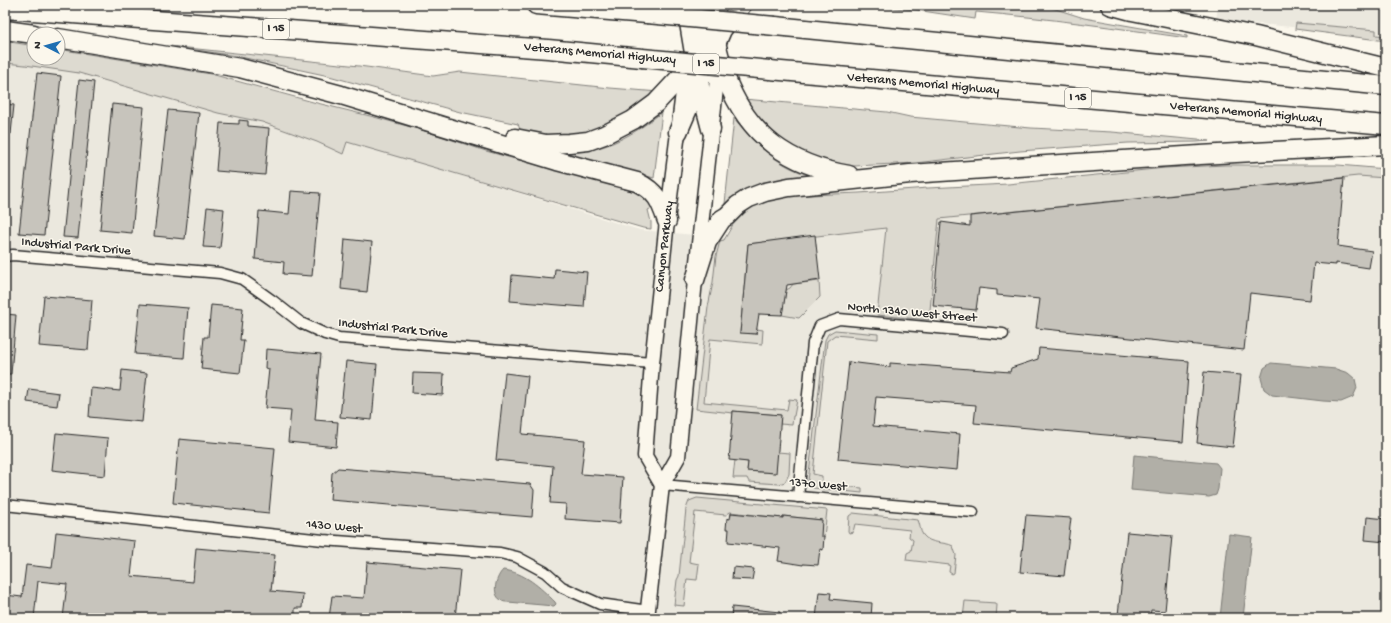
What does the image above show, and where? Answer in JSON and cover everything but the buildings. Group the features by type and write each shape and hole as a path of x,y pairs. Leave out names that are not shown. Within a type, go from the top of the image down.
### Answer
{"highway":[{"path":"536,5 775,26 1386,86"},
{"path":"686,5 699,83 711,129"},
{"path":"432,122 546,144 588,141 604,135 633,120 656,103 686,71 694,53 716,26 742,5"},
{"path":"1110,5 1132,11 1256,36 1386,68"},
{"name":"Veterans Memorial Highway","path":"5,9 548,49 1386,125"},
{"path":"678,132 699,83 716,26"},
{"path":"716,26 726,78 750,122 767,140 786,153 810,165 843,174 910,174"},
{"path":"5,30 26,33"},
{"path":"66,39 240,68 341,95 556,161 637,182 645,186 658,198 667,220"},
{"path":"695,280 707,242 722,219 738,205 749,198 765,192 789,187 910,174 1200,155 1386,145"}],"main road":[{"name":"Canyon Parkway","path":"662,485 645,456 652,363 667,220 686,71 692,5"},
{"path":"647,615 662,485 678,457 711,129 716,26 725,5"}],"street":[{"name":"Industrial Park Drive","path":"5,256 13,255 220,273 242,279 301,322 325,334 339,338 652,363"},
{"name":"North 1340 West Street","path":"798,497 813,343 820,326 838,319 1003,334"},
{"name":"1370 West","path":"662,485 973,512"},
{"name":"1430 West","path":"5,505 323,540 500,553 517,557 527,562 544,572 562,587 600,604 647,615"}],"shaded area":[{"path":"863,5 1043,5 1084,18 1187,36 1187,38 1003,14 976,12 975,19 916,10"},
{"path":"1218,5 1386,5 1386,36 1216,20"},
{"path":"1296,23 1376,30 1376,35 1386,36 1386,41 1295,29"},
{"path":"5,41 26,45 26,65 5,63"},
{"path":"169,46 359,66 433,76 460,72 659,92 628,115 586,132 556,135 540,134 520,130 518,124 460,112 329,76 236,56"},
{"path":"66,50 211,74 422,130 486,151 636,192 645,198 652,208 648,210 651,229 643,228 347,142 343,154 317,142 262,122 218,113 79,73 32,66 66,66"},
{"path":"5,51 26,56 26,66 66,66 66,59 79,59 640,230 739,239 1386,171 1386,618 5,618"},
{"path":"744,99 887,112 910,117 1031,128 1112,132 1209,141 1128,143 1020,151 915,163 854,166 832,163 796,150 768,129"},
{"path":"662,112 654,178 566,155 567,153 594,149 622,139 647,124"},
{"path":"734,118 750,137 768,154 789,167 813,177 724,213"},
{"path":"1225,165 1338,165 1386,169 1386,178 1358,176 939,219 929,320 877,315 886,228 748,244 740,332 756,334 757,329 763,330 762,344 710,339 704,402 787,410 789,399 797,400 792,425 780,424 780,415 733,411 733,413 696,409 708,307 716,256 720,241 724,240 735,221 733,219 739,213 759,201 785,196 1008,184 1165,168"},
{"path":"819,281 820,297 799,318 782,315 786,290 793,284"},
{"path":"835,330 878,334 878,339 835,335 827,341 813,474 822,476 822,484 862,488 862,493 813,488 809,485 808,481 825,340 828,334"},
{"path":"1271,363 1336,369 1348,373 1355,379 1357,388 1353,397 1341,402 1272,395 1264,389 1261,378 1264,368"},
{"path":"777,452 790,453 789,474 785,482 779,484 749,482 747,478 733,478 735,460 748,462 747,471 775,473"},
{"path":"1134,455 1216,463 1220,468 1216,495 1209,497 1131,490"},
{"path":"697,498 827,510 824,537 820,536 821,520 783,516 782,518 730,512 726,515 695,512 689,562 699,564 697,580 687,579 684,606 674,605 677,580 679,576 686,509 689,501"},
{"path":"853,513 918,520 922,533 926,538 934,542 953,546 956,555 954,573 952,574 949,572 950,565 906,560 907,553 911,551 913,540 909,537 910,530 855,524 853,532 849,533 849,516"},
{"path":"1229,534 1252,537 1243,618 1220,618"},
{"path":"503,570 511,571 525,577 544,591 556,604 554,606 503,601 498,597 495,590 498,577"},
{"path":"965,601 996,603 996,618 963,618"}]}
